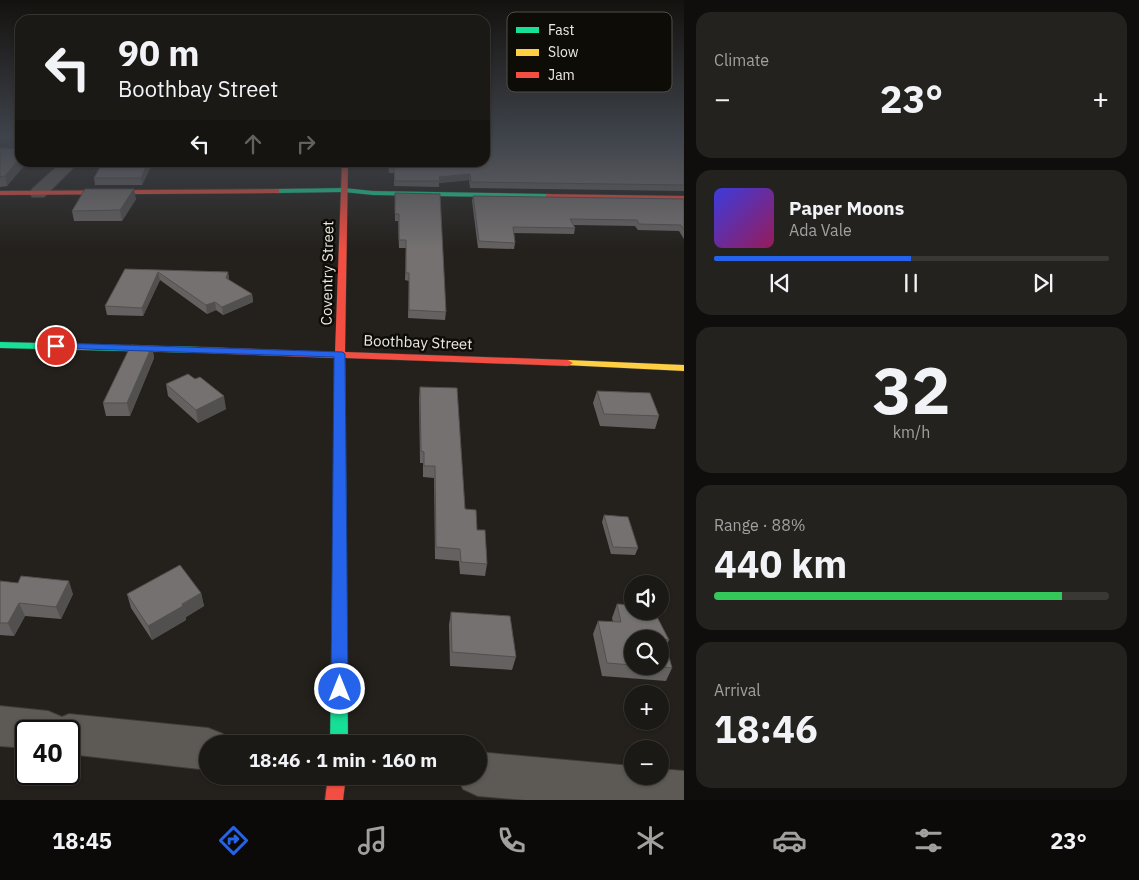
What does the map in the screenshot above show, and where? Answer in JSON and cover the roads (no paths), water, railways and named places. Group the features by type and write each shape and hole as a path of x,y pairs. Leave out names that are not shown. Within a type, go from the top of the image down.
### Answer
{"street":[{"path":"38,192 57,175"},
{"name":"Coventry Street","path":"339,735 340,354 345,175"},
{"path":"0,193 344,190 383,193 684,198"},
{"name":"Boothbay Street","path":"0,345 340,354 684,368"},
{"path":"0,726 15,728"},
{"path":"80,735 199,747"},
{"path":"487,775 684,793"},
{"path":"334,800 336,785"}]}
